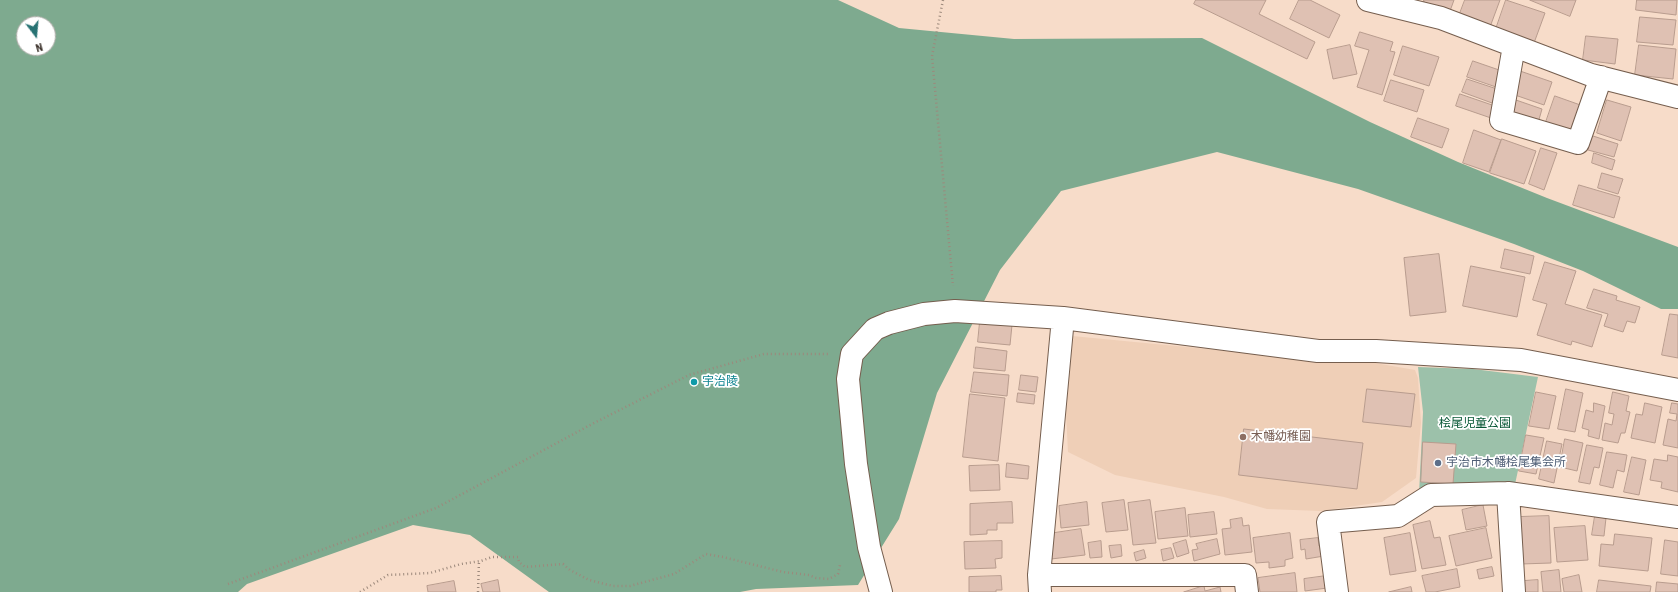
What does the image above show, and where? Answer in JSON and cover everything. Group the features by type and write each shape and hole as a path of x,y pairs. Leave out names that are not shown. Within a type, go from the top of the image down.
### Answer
{"street":[{"path":"1368,0 1442,18 1591,75 1678,97"},
{"path":"1514,46 1501,120 1578,143 1602,77"},
{"path":"881,592 869,547 856,464 848,379 852,354 875,329 889,323 924,314 955,311 1063,318 1318,351 1376,351 1521,360 1678,390"},
{"path":"1063,318 1039,583 1245,575 1247,592"},
{"path":"1338,592 1328,522 1398,516 1431,495 1508,493 1678,517"},
{"path":"1508,493 1514,592"}],"path":[{"path":"943,0 932,56 955,311"},
{"path":"228,584 436,508 594,423 689,375 764,354 852,354"},
{"path":"360,592 388,574 430,573 461,564 479,562 492,557 518,557 519,562 525,567 563,564 570,570 589,580 613,586 630,586 674,574 706,554 783,572 809,574 816,578 829,579 838,574 840,565"},
{"path":"478,592 479,562"}],"shaded area":[{"name":"木幡幼稚園","path":"1062,335 1332,361 1358,360 1415,370 1418,378 1421,423 1416,478 1382,502 1321,511 1267,509 1224,497 1115,475 1068,452"}],"green space":[{"path":"0,0 838,0 899,28 1014,39 1202,38 1370,122 1458,162 1547,198 1678,247 1678,309 1661,309 1583,271 1514,244 1358,189 1217,152 1061,191 1000,270 937,393 899,519 858,585 756,589 740,592 549,592 470,535 413,525 247,584 238,592 0,592"},
{"name":"桧尾児童公園","path":"1418,367 1473,369 1538,377 1514,489 1419,494 1423,412"}],"building":[{"path":"1196,0 1266,0 1259,14 1315,42 1307,59 1194,4"},
{"path":"1299,0 1310,0 1340,15 1329,38 1290,19"},
{"path":"1424,0 1454,0 1450,11 1424,2"},
{"path":"1465,0 1500,0 1490,27 1459,16"},
{"path":"1506,0 1545,13 1534,43 1496,29"},
{"path":"1530,0 1576,0 1570,16"},
{"path":"1637,0 1677,0 1676,15 1636,10"},
{"path":"1640,17 1676,20 1673,45 1637,42"},
{"path":"1360,32 1393,42 1390,51 1395,52 1382,95 1357,87 1369,50 1355,46"},
{"path":"1586,36 1618,39 1615,64 1583,60"},
{"path":"1350,45 1357,74 1333,79 1327,50"},
{"path":"1639,45 1676,49 1673,79 1635,75"},
{"path":"1403,46 1439,57 1429,86 1394,75"},
{"path":"1473,61 1502,71 1496,87 1467,77"},
{"path":"1520,71 1552,82 1544,105 1512,94"},
{"path":"1467,79 1497,89 1492,103 1462,92"},
{"path":"1391,80 1424,90 1417,112 1384,101"},
{"path":"1460,94 1495,106 1491,118 1456,106"},
{"path":"1555,96 1586,107 1577,133 1546,122"},
{"path":"1513,99 1542,109 1538,123 1509,113"},
{"path":"1607,100 1631,107 1621,141 1597,133"},
{"path":"1418,118 1449,129 1442,148 1411,137"},
{"path":"1474,130 1501,140 1489,172 1463,163"},
{"path":"1593,136 1618,144 1614,157 1588,150"},
{"path":"1502,139 1536,151 1524,184 1490,173"},
{"path":"1541,148 1557,153 1544,190 1529,184"},
{"path":"1594,153 1615,160 1612,170 1592,163"},
{"path":"1602,173 1623,179 1618,194 1598,188"},
{"path":"1579,185 1620,197 1614,218 1573,205"},
{"path":"1505,249 1534,256 1530,274 1501,268"},
{"path":"1439,254 1446,312 1410,316 1404,258"},
{"path":"1545,262 1576,271 1565,304 1602,315 1592,347 1572,341 1571,345 1537,335 1547,304 1533,300"},
{"path":"1471,266 1525,277 1517,317 1463,306"},
{"path":"1594,289 1617,296 1616,300 1640,307 1635,323 1627,321 1623,332 1604,326 1608,314 1587,308"},
{"path":"1670,314 1678,315 1678,358 1662,355"},
{"path":"980,322 1012,325 1010,345 978,342"},
{"path":"976,347 1007,351 1005,371 974,368"},
{"path":"974,372 1009,375 1007,396 971,392"},
{"path":"1021,375 1038,377 1036,392 1019,390"},
{"path":"1367,389 1415,394 1411,427 1363,422"},
{"path":"1566,389 1583,393 1575,432 1558,429"},
{"path":"1536,392 1556,396 1549,429 1529,426"},
{"path":"1613,392 1629,396 1626,411 1630,412 1625,433 1621,433 1618,443 1602,440 1605,423 1612,425 1614,414 1609,413"},
{"path":"1018,393 1035,395 1034,404 1017,402"},
{"path":"970,394 1005,398 998,461 963,457"},
{"path":"1594,403 1605,406 1599,439 1588,436 1589,430 1582,428 1586,410 1593,412"},
{"path":"1645,403 1662,407 1655,443 1631,438 1636,414 1642,415"},
{"path":"1672,403 1678,404 1678,448 1663,445 1668,419 1676,421 1677,414 1670,413"},
{"path":"1244,429 1363,443 1357,489 1239,475"},
{"path":"1526,435 1544,438 1536,474 1519,471"},
{"path":"1565,439 1583,443 1577,471 1560,467"},
{"path":"1547,441 1562,444 1554,483 1539,479"},
{"name":"宇治市木幡桧尾集会所","path":"1423,442 1456,444 1453,484 1421,482"},
{"path":"1587,445 1603,448 1599,468 1594,467 1590,484 1579,482"},
{"path":"1607,452 1627,455 1624,472 1617,470 1613,488 1600,485"},
{"path":"1668,455 1678,457 1678,492 1661,488 1662,482 1650,480 1654,459 1667,461"},
{"path":"1632,457 1646,460 1639,495 1624,492"},
{"path":"1007,463 1029,466 1028,479 1006,477"},
{"path":"999,465 1000,490 970,491 969,466"},
{"path":"1124,500 1128,530 1106,532 1102,503"},
{"path":"1150,500 1156,543 1133,545 1128,503"},
{"path":"1012,502 1013,523 997,523 997,530 987,530 987,534 970,535 970,504"},
{"path":"1087,502 1089,525 1061,528 1059,506"},
{"path":"1483,505 1487,526 1466,530 1462,510"},
{"path":"1185,508 1188,536 1158,539 1155,512"},
{"path":"1214,512 1217,534 1190,537 1188,515"},
{"path":"1549,516 1551,563 1521,564 1519,517"},
{"path":"1595,516 1606,518 1604,536 1592,535"},
{"path":"1242,518 1243,526 1249,525 1252,552 1225,555 1222,529 1231,528 1230,520"},
{"path":"1430,521 1434,538 1440,537 1446,565 1422,569 1413,525"},
{"path":"1585,526 1588,560 1557,562 1554,528"},
{"path":"1486,528 1492,558 1456,566 1449,536"},
{"path":"1081,529 1085,555 1051,559 1048,534"},
{"path":"1290,533 1293,558 1285,560 1285,566 1269,568 1269,562 1256,563 1253,538"},
{"path":"1410,533 1416,571 1390,575 1384,538"},
{"path":"1615,534 1652,538 1648,571 1599,566 1601,544 1613,545"},
{"path":"1318,538 1319,546 1323,546 1324,556 1306,559 1305,549 1301,550 1300,540"},
{"path":"1217,539 1220,554 1194,561 1192,550 1198,549 1196,544"},
{"path":"1186,540 1189,553 1177,557 1173,544"},
{"path":"1665,540 1678,542 1678,576 1661,574"},
{"path":"1002,541 1002,558 995,559 996,568 965,569 964,542"},
{"path":"1101,541 1102,557 1090,558 1088,543"},
{"path":"1121,545 1122,556 1111,558 1109,546"},
{"path":"1171,548 1174,558 1163,561 1161,550"},
{"path":"1144,550 1146,558 1136,561 1134,553"},
{"path":"1492,567 1494,576 1479,579 1477,570"},
{"path":"1457,569 1460,587 1435,592 1426,592 1422,576"},
{"path":"1559,570 1561,592 1543,592 1541,572"},
{"path":"1295,573 1297,592 1260,592 1258,578"},
{"path":"1579,575 1582,592 1564,592 1562,579"},
{"path":"1001,576 1002,590 996,590 996,592 969,592 969,577"},
{"path":"1326,576 1327,588 1305,591 1304,579"},
{"path":"498,580 500,592 483,592 481,584"},
{"path":"1538,580 1538,592 1524,592 1524,581"},
{"path":"1599,580 1651,586 1650,592 1597,592"},
{"path":"454,581 456,592 428,592 427,586"},
{"path":"1657,582 1678,584 1678,592 1656,592"},
{"path":"1204,586 1205,591 1220,587 1221,592 1184,592"},
{"path":"1411,587 1412,592 1389,592"}],"place":[{"name":"宇治陵","path":"694,382"},
{"name":"木幡幼稚園","path":"1243,437"},
{"name":"宇治市木幡桧尾集会所","path":"1438,463"}]}
